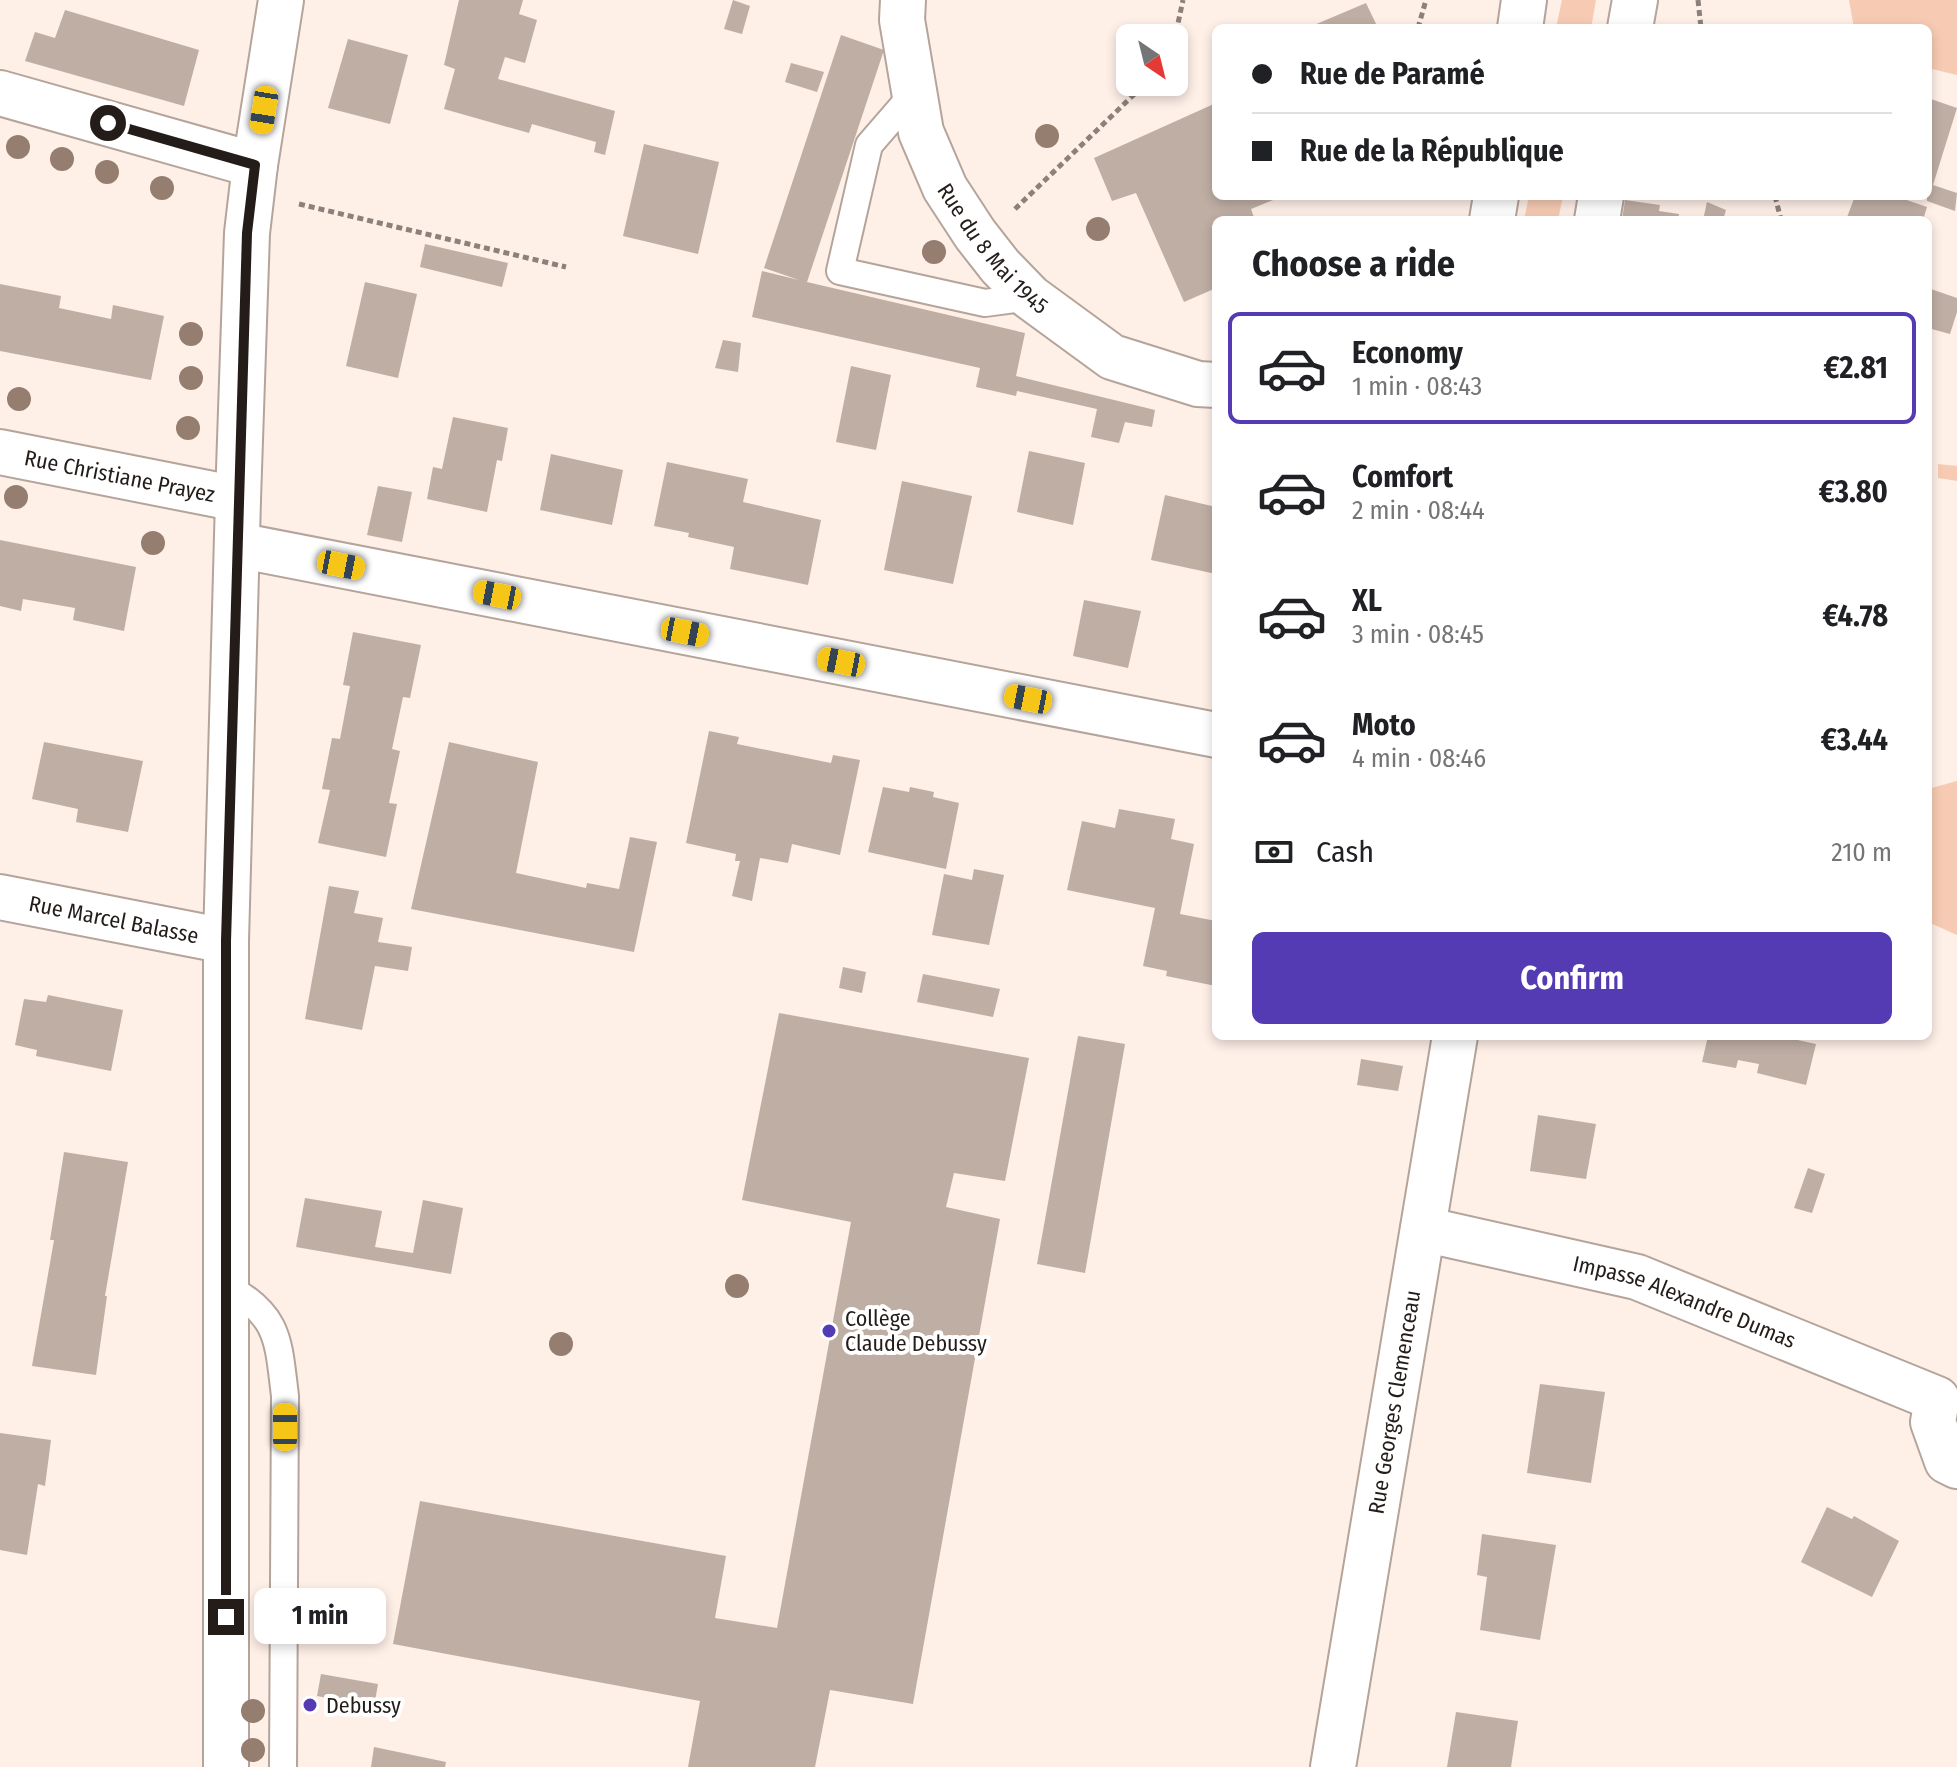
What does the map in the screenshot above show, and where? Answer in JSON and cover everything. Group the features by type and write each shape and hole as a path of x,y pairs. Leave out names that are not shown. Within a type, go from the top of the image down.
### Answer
{"street":[{"path":"226,1767 226,941 238,499 247,233 281,0"},
{"name":"Rue du 8 Mai 1945","path":"903,0 902,20 921,132 945,188 975,234 1030,297 1112,357 1198,384 1212,385"},
{"path":"1521,24 1524,0"},
{"path":"1631,24 1635,0"},
{"path":"0,93 253,179"},
{"name":"Rue Christiane Prayez","path":"0,452 238,499"},
{"path":"237,545 1212,734"},
{"name":"Rue Marcel Balasse","path":"0,897 226,941"},
{"name":"Rue Georges Clemenceau","path":"1333,1767 1454,1040"},
{"name":"Impasse Alexandre Dumas","path":"1423,1229 1637,1277 1947,1396 1933,1422 1947,1461 1957,1466"}],"lane":[{"path":"914,93 869,145 840,271 985,303 1030,297"},
{"path":"226,1286 252,1300 277,1336 285,1396 283,1767"}],"path":[{"path":"1178,24 1183,0"},
{"path":"1419,24 1426,0"},
{"path":"1698,0 1701,24"},
{"path":"975,234 1021,205 1133,96"},
{"path":"253,179 566,267"}],"shaded area":[{"path":"1562,0 1596,0 1592,24 1557,24"},
{"path":"1849,0 1957,0 1957,75 1932,69 1932,24 1853,24"},
{"path":"1528,200 1562,200 1559,216 1525,216"},
{"path":"1938,464 1957,466 1957,481 1938,478"},
{"path":"1957,781 1957,935 1932,924 1932,788"}],"building":[{"path":"459,0 523,0 519,14 537,20 525,63 505,57 498,79 615,111 605,155 594,152 596,142 532,124 529,133 444,109 455,69 444,65"},
{"path":"733,0 750,6 742,34 724,29"},
{"path":"1366,3 1376,24 1316,24"},
{"path":"65,10 199,50 184,106 25,61 35,32 55,38"},
{"path":"841,35 884,50 807,282 1025,333 1016,376 1155,410 1152,427 1125,422 1119,443 1091,437 1097,409 1017,391 1016,396 976,387 980,368 752,317 762,271 799,280 764,268"},
{"path":"348,39 408,55 390,124 328,108"},
{"path":"791,63 824,72 817,92 785,82"},
{"path":"1932,99 1957,108 1933,185 1957,193 1955,211 1927,201 1932,200"},
{"path":"1212,105 1212,200 1273,200 1251,209 1254,216 1212,216 1212,290 1184,302 1136,193 1112,201 1094,158"},
{"path":"644,144 719,162 698,254 623,236"},
{"path":"1625,200 1660,205 1659,211 1679,214 1679,216 1623,216"},
{"path":"1854,200 1907,200 1927,207 1924,216 1848,216"},
{"path":"1707,202 1726,210 1724,216 1704,216"},
{"path":"425,244 508,263 502,287 420,267"},
{"path":"365,282 417,294 398,378 346,366"},
{"path":"0,284 61,296 59,308 111,319 113,305 164,316 151,380 0,351"},
{"path":"1932,289 1957,298 1957,312 1950,334 1932,329"},
{"path":"723,340 741,343 738,372 715,368"},
{"path":"851,366 891,375 876,450 836,442"},
{"path":"453,417 508,428 502,461 497,460 487,512 427,499 433,467 442,469"},
{"path":"1029,451 1085,463 1073,525 1017,512"},
{"path":"551,454 623,470 612,525 540,510"},
{"path":"667,462 748,479 743,502 821,520 808,585 730,569 734,547 654,526"},
{"path":"902,481 972,496 953,584 884,570"},
{"path":"378,486 412,492 402,542 367,535"},
{"path":"1165,495 1212,506 1212,573 1151,560"},
{"path":"0,540 136,567 124,631 73,620 75,608 23,599 21,611 0,606"},
{"path":"1084,600 1141,611 1128,668 1073,656"},
{"path":"353,632 421,645 410,698 403,697 392,749 400,751 389,803 397,804 386,857 318,843 330,790 322,789 332,738 340,739 350,686 343,685"},
{"path":"709,731 739,737 737,744 831,763 833,755 860,760 840,855 792,844 788,863 760,858 752,901 732,896 740,861 735,861 736,854 686,843"},
{"path":"44,742 143,761 128,832 76,822 78,809 32,799"},
{"path":"449,742 538,762 516,873 586,888 587,883 619,889 630,837 657,842 634,952 411,909"},
{"path":"883,787 909,792 910,787 934,792 933,797 959,803 946,869 868,852"},
{"path":"1119,809 1175,819 1171,839 1194,844 1180,914 1212,920 1212,985 1166,976 1167,971 1143,966 1155,908 1067,890 1082,821 1115,828"},
{"path":"974,869 1004,875 989,945 932,935 944,874 972,880"},
{"path":"329,886 359,891 354,913 383,918 378,942 412,947 408,971 375,966 362,1030 305,1019"},
{"path":"843,967 866,972 862,993 839,988"},
{"path":"923,974 1000,989 993,1017 917,1002"},
{"path":"48,995 123,1010 111,1071 36,1056 37,1050 15,1045 24,999 46,1002"},
{"path":"779,1013 1029,1058 1005,1181 954,1173 946,1207 1000,1219 913,1704 830,1690 815,1767 688,1767 700,1701 393,1644 420,1501 726,1556 715,1618 777,1628 851,1222 742,1200"},
{"path":"1078,1036 1125,1044 1085,1273 1037,1264"},
{"path":"1707,1040 1798,1040 1816,1044 1806,1085 1757,1073 1759,1064 1738,1060 1736,1068 1702,1062"},
{"path":"1361,1059 1403,1066 1398,1091 1357,1085"},
{"path":"1538,1115 1596,1124 1586,1179 1530,1171"},
{"path":"64,1152 128,1162 105,1296 96,1375 32,1366 54,1240 50,1240"},
{"path":"1808,1168 1825,1174 1812,1213 1794,1208"},
{"path":"305,1198 382,1211 375,1247 413,1253 423,1200 463,1208 451,1274 296,1247"},
{"path":"1540,1384 1605,1392 1591,1483 1527,1473"},
{"path":"0,1433 51,1440 45,1486 38,1484 27,1555 0,1550"},
{"path":"1827,1507 1852,1519 1854,1516 1899,1541 1872,1597 1801,1562"},
{"path":"1482,1534 1556,1545 1540,1640 1480,1630 1487,1577 1477,1575"},
{"path":"321,1674 378,1684 374,1707 317,1696"},
{"path":"1456,1712 1518,1721 1511,1767 1447,1767"},
{"path":"374,1747 446,1762 445,1767 371,1767"}],"place":[{"name":"Collège Claude Debussy","path":"829,1331"},
{"name":"Debussy","path":"310,1705"}],"route":[{"path":"108,123 255,165 247,233 226,941 226,1617"}]}
